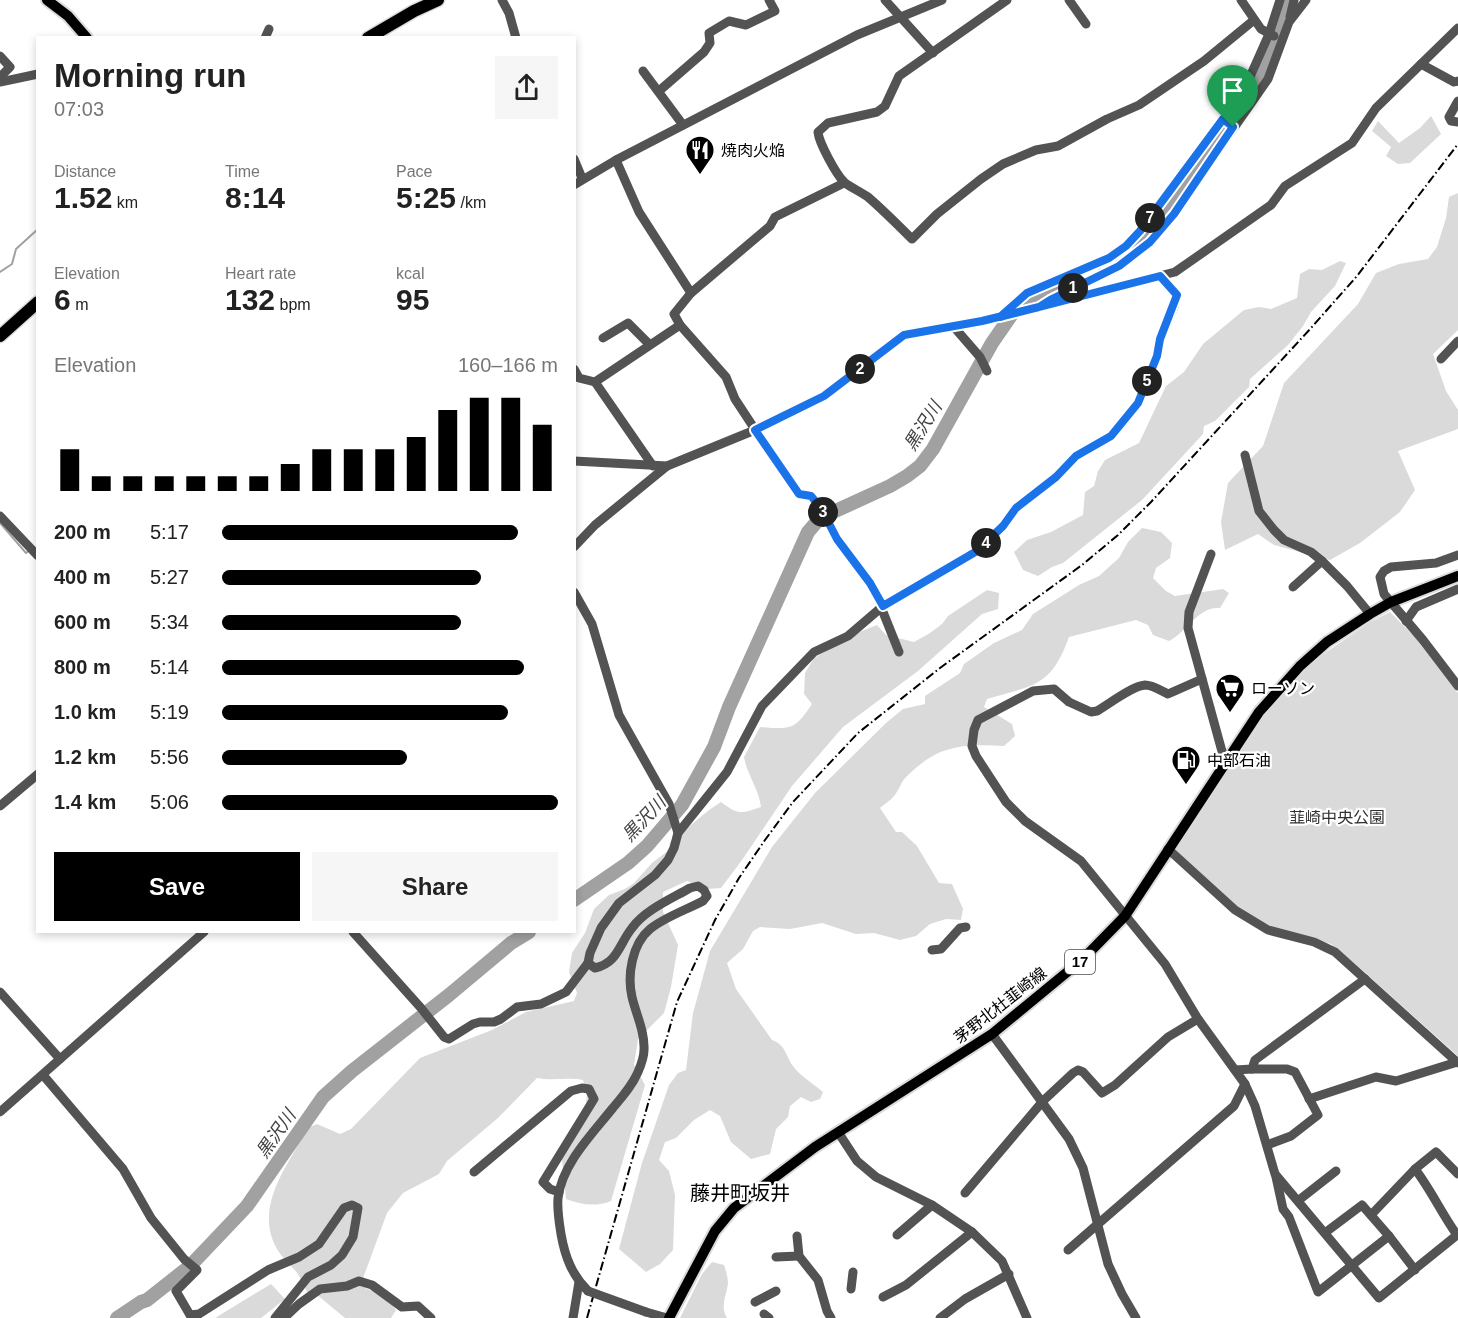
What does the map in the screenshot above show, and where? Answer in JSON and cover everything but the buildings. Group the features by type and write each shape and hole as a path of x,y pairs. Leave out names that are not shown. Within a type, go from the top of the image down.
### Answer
{"highway":[{"path":"371,36 438,0"},
{"path":"0,336 36,304"}],"main road":[{"path":"47,0 68,16 85,36"},
{"name":"茅野北杜韮崎線","path":"668,1318 724,1218 759,1189 838,1132 992,1034 1083,959 1125,916 1259,712 1300,666 1335,636 1391,602 1458,576"}],"street":[{"path":"502,0 509,13 515,36"},
{"path":"658,91 704,52 710,43 709,33 729,21 746,25 775,12 769,0"},
{"path":"885,0 933,53"},
{"path":"578,181 856,35 942,0"},
{"path":"1007,0 899,76 885,106 877,112 828,123 818,132 826,154 844,183 856,188 869,198 912,239 937,213 1003,164 1036,150 1058,146 1107,119 1139,105 1204,61 1254,20"},
{"path":"1069,0 1086,24"},
{"path":"1241,0 1261,29 1276,36"},
{"path":"1002,317 1027,293 1109,258 1126,246 1140,231 1228,123 1268,79 1280,0"},
{"path":"1289,22 1294,0"},
{"path":"1039,307 1119,266 1141,251 1174,214 1276,36 1306,0"},
{"path":"576,545 595,525 667,466 755,430 824,396 904,335 1002,317 1175,272 1270,205 1285,186 1352,143 1376,108 1458,28"},
{"path":"0,56 10,67 0,80"},
{"path":"1421,64 1454,82 1458,81"},
{"path":"643,71 683,125"},
{"path":"0,80 36,74"},
{"path":"1458,101 1449,117 1450,121 1458,123"},
{"path":"616,160 639,212 691,293"},
{"path":"844,183 775,217 770,226 691,293 674,314 680,325 726,376 735,399 799,494 811,496 821,508 837,539 870,583 882,606 899,652"},
{"path":"354,933 444,1037 449,1039 473,1024 494,1022 518,1007 541,1004 566,992 588,963 601,928 619,903 654,875 668,860 678,833 727,772 762,706 772,694 814,651 848,636 882,606 977,551 1003,526 1016,508 1056,477 1076,456 1111,436 1132,412 1138,403 1157,356 1160,339 1177,295 1160,276"},
{"path":"603,338 628,322 649,344"},
{"path":"594,382 680,325"},
{"path":"954,327 984,365"},
{"path":"1441,359 1458,340"},
{"path":"576,376 594,382 653,466"},
{"path":"1245,455 1258,512 1284,540 1311,552 1322,561 1370,614"},
{"path":"576,461 667,466"},
{"path":"0,516 36,554"},
{"path":"1211,554 1189,612 1188,628 1223,755 1228,758"},
{"path":"1458,555 1436,563 1391,567 1380,577 1384,594 1424,640 1458,686"},
{"path":"1293,587 1322,561"},
{"path":"1406,621 1416,607 1458,590"},
{"path":"576,599 592,624 620,716 671,810 678,833"},
{"path":"1202,679 1168,694 1152,686 1136,687 1097,711 1091,712 1070,702 1054,690 1033,691 978,720 972,746 1006,802 1025,821 1081,861 1165,964 1198,1019 1245,1084 1255,1106 1267,1145 1283,1209 1289,1217 1318,1293 1389,1236"},
{"path":"0,806 36,776"},
{"path":"1168,849 1236,910 1268,930 1314,942 1335,952 1457,1062"},
{"path":"588,963 595,968 608,963 617,956 631,929 653,910 690,888 698,886 704,890 707,896 703,901 654,926 641,939 635,952 630,972 631,994 644,1038 644,1052 638,1073 628,1091 585,1143 568,1170 560,1192 558,1210 563,1242 573,1273 588,1291 668,1318"},
{"path":"932,950 941,949 960,928 966,927"},
{"path":"0,1112 199,933"},
{"path":"1252,1069 1255,1060 1365,979"},
{"path":"0,992 60,1059"},
{"path":"965,1193 1043,1101 1078,1070 1083,1072 1102,1093 1115,1085 1168,1037 1198,1019"},
{"path":"992,1034 1069,1139 1083,1168 1108,1264 1136,1318"},
{"path":"1309,1099 1376,1077 1396,1081 1457,1062"},
{"path":"1235,1070 1287,1069 1295,1072 1318,1115 1291,1136 1267,1145"},
{"path":"43,1075 123,1168 152,1218 197,1270 176,1291 190,1315 199,1314 268,1270 299,1257 319,1244 344,1208 352,1205 358,1208 353,1237 342,1256 331,1265 308,1277 275,1318"},
{"path":"1068,1250 1234,1106 1245,1084"},
{"path":"474,1172 572,1091 582,1088 589,1089 594,1099 543,1182 550,1189 560,1192"},
{"path":"838,1132 857,1161 876,1177 932,1205 972,1232 1002,1261 1027,1318"},
{"path":"1371,1215 1414,1169 1436,1152 1458,1174"},
{"path":"1275,1174 1326,1232 1379,1298 1457,1236 1431,1191 1414,1169"},
{"path":"1299,1200 1336,1171"},
{"path":"1326,1232 1362,1204 1414,1269"},
{"path":"897,1235 932,1205"},
{"path":"883,1297 906,1286 972,1232"},
{"path":"797,1236 799,1256 818,1280 831,1318"},
{"path":"776,1257 799,1256"},
{"path":"851,1289 854,1272"},
{"path":"940,1318 964,1299 1009,1274"},
{"path":"284,1318 320,1289 347,1286 359,1281 372,1285 402,1306 418,1306 431,1318"},
{"path":"573,1318 579,1282"},
{"path":"755,1302 776,1291"}],"green space":[{"path":"1431,116 1441,134 1410,163 1398,164 1386,156 1391,147 1372,131 1378,121 1399,143 1420,128"},
{"path":"1458,193 1458,330 1433,354 1446,391 1458,410 1458,429 1398,451 1415,490 1400,512 1360,543 1330,560 1274,545 1258,534 1225,550 1221,522 1228,483 1263,446 1284,383 1358,304 1376,273 1399,264 1428,259 1437,247 1446,218 1449,197"},
{"path":"1340,261 1346,263 1335,286 1311,312 1288,345 1250,379 1249,387 1215,421 1204,426 1203,434 1142,500 1063,563 1038,576 1023,570 1014,552 1027,540 1051,532 1083,515 1085,492 1094,486 1098,471 1105,460 1139,443 1166,386 1184,372 1203,344 1244,310 1259,307 1271,309 1297,298 1300,274 1309,269 1322,270"},
{"path":"1142,528 1161,532 1172,543 1170,558 1156,568 1153,578 1166,591 1175,596 1223,589 1229,593 1220,608 1205,611 1169,641 1153,635 1148,625 1136,620 1069,637 1055,666 1039,682 987,699 984,707 1012,724 1015,736 1004,746 963,746 929,758 906,777 894,796 880,808 896,832 902,832 917,846 939,883 952,884 963,909 961,920 946,919 930,924 916,936 900,940 874,933 856,934 822,923 790,929 760,927 753,931 743,949 727,963 736,989 772,1040 783,1048 796,1070 823,1092 820,1099 811,1102 801,1097 790,1106 788,1117 776,1129 770,1154 751,1159 731,1142 720,1116 710,1110 694,1120 676,1138 665,1142 659,1160 669,1171 675,1195 673,1250 660,1264 646,1272 619,1249 642,1163 669,1085 678,1073 686,1070 693,1013 710,951 772,847 815,793 886,723 903,709 925,704 925,696 960,673 964,664 994,643 1022,630 1033,614 1079,585 1099,576 1119,558 1128,542"},
{"path":"987,590 999,593 998,609 982,614 918,671 843,727 792,786 721,888 707,889 687,881 663,892 663,912 678,945 671,987 664,1013 638,1039 634,1065 645,1085 611,1201 588,1204 566,1199 561,1150 586,1104 587,1094 583,1080 537,1078 498,1118 447,1161 439,1174 403,1193 387,1213 362,1281 365,1288 385,1296 396,1310 391,1318 345,1318 316,1294 309,1295 298,1274 277,1249 271,1233 269,1218 276,1187 308,1128 317,1124 340,1134 351,1129 420,1058 492,1030 526,1012 574,1001 577,993 569,972 572,953 585,933 594,909 609,895 634,883 652,863 669,850 670,842 721,802 740,812 761,807 744,757 760,727 785,728 796,724 806,713 812,704 804,694 805,673 814,658 877,625 886,635 914,642 930,633 948,616"},
{"name":"韮崎中央公園","path":"1390,612 1415,637 1458,693 1458,1056 1331,944 1271,927 1245,912 1173,849 1258,717 1302,669 1370,622"},
{"path":"712,1262 724,1265 726,1272 728,1284 724,1306 727,1318 680,1318 702,1274"},
{"path":"271,1284 285,1299 261,1318 215,1318"}],"waterway":[{"name":"黒沢川","path":"1103,265 1129,251 1145,236 1261,74 1286,0"},
{"path":"0,272 12,264 16,249 36,231"},
{"name":"黒沢川","path":"576,899 628,863 647,846 682,805 714,747 729,707 808,532 820,518 890,486 920,466 933,449 992,343 1019,304 1060,283"},
{"path":"0,523 26,553 30,550"},
{"name":"黒沢川","path":"117,1318 147,1300 190,1266 247,1206 323,1097 511,943 527,933"}],"railway":[{"path":"587,1318 677,1002 715,920 739,878 793,802 858,733 940,668 1082,565 1118,535 1151,502 1357,276 1458,144"}],"place":[{"name":"焼肉火焔","path":"700,176"},
{"name":"ローソン","path":"1230,714"},
{"name":"中部石油","path":"1186,786"}],"district":[{"name":"藤井町坂井","path":"740,1193"}],"route":[{"path":"1233,127 1174,214 1141,251 1119,266 1039,307 1004,316 982,321 954,327 904,335 824,396 755,430 799,494 811,496 821,508 837,539 870,583 883,606 977,551 1003,526 1016,508 1056,477 1076,456 1111,436 1132,412 1138,403 1157,356 1160,339 1177,295 1160,276 1004,316 1000,317 1014,303 1027,293 1109,258 1126,246 1140,231 1223,119 1233,127"}]}
